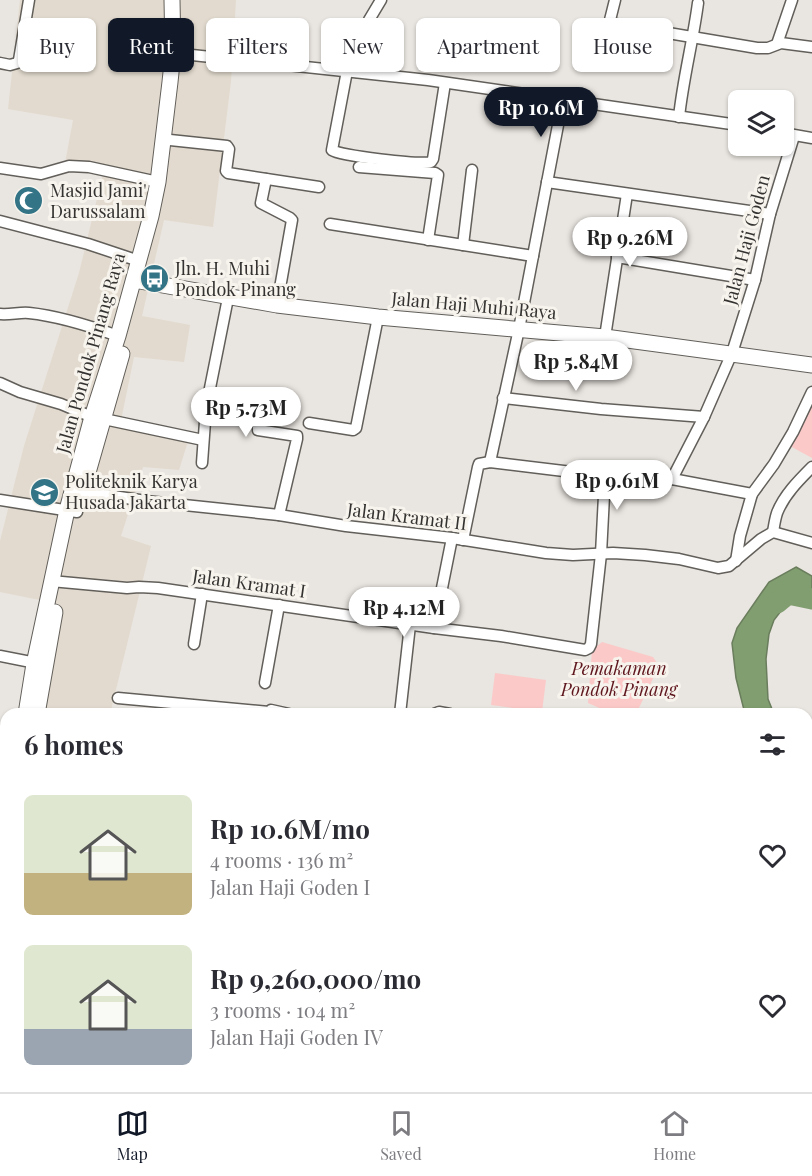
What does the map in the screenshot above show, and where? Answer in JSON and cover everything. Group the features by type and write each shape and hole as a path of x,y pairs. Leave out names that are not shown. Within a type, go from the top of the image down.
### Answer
{"main road":[{"name":"Jalan Pondok Pinang Raya","path":"172,0 174,18"},
{"name":"Jalan Pondok Pinang Raya","path":"180,18 181,0"},
{"name":"Jalan Pondok Pinang Raya","path":"110,377 118,336 138,282 139,261 158,182 174,72"},
{"name":"Jalan Pondok Pinang Raya","path":"28,708 40,664 77,491 138,282 162,190 170,140 175,72"},
{"name":"Jalan Haji Muhi Raya","path":"138,282 277,305 378,317 604,337 812,365"},
{"name":"Jalan Pondok Pinang Raya","path":"37,708 40,664"}],"street":[{"path":"0,65 14,64 19,60 29,0"},
{"path":"370,18 381,0"},
{"path":"615,0 610,20 615,24 757,48 768,48 777,44 812,47"},
{"path":"777,44 792,0"},
{"path":"679,117 682,86 694,37 698,3"},
{"path":"194,55 321,68"},
{"path":"352,72 332,150 338,154 420,163 430,162 433,159 445,83"},
{"path":"360,72 728,124"},
{"path":"490,462 519,329 563,99"},
{"name":"Jalan Haji Goden","path":"794,136 812,138"},
{"path":"170,140 227,146 229,149 227,172 319,187"},
{"name":"Jalan Haji Goden","path":"672,479 704,417 732,353 755,280 783,156"},
{"path":"0,168 42,174 69,166 89,167 158,182"},
{"path":"359,167 438,175 428,240"},
{"path":"463,245 472,170"},
{"path":"266,178 261,203 291,220 277,305"},
{"path":"548,182 770,214"},
{"path":"604,337 627,194"},
{"path":"0,221 88,244 139,261"},
{"path":"330,224 533,256"},
{"path":"617,257 755,280"},
{"path":"202,463 206,408 228,298"},
{"path":"0,314 28,313 63,319 118,336"},
{"path":"309,423 353,430 356,428 378,317"},
{"path":"0,383 98,418 203,440"},
{"path":"736,561 740,536 752,494 774,464 793,432 812,392"},
{"path":"503,398 704,417"},
{"path":"206,408 256,417 258,430 297,436 279,515"},
{"path":"434,628 479,464 490,462 606,476 672,479 752,494"},
{"path":"773,532 776,514 785,498 812,467"},
{"name":"Jalan Kramat I","path":"56,581 127,588 147,587 202,594 585,650 591,644 601,554 606,476"},
{"name":"Jalan Kramat II","path":"77,491 279,515 546,553 573,555 620,553 679,559 718,568 729,566 736,561"},
{"path":"0,500 72,511"},
{"path":"736,561 761,539 773,532 812,543"},
{"path":"194,644 202,594"},
{"path":"266,683 279,605"},
{"path":"401,708 410,625"},
{"path":"0,656 40,664"},
{"path":"118,698 219,708"}],"shaded area":[{"path":"20,0 236,0 235,18 206,18 206,72 232,72 213,227 164,220 142,316 190,325 184,362 134,357 120,425 188,441 179,470 143,467 121,536 151,546 111,708 21,708 40,600 0,592 0,541 24,446 79,273 103,174 64,169 73,120 8,109 18,18 18,72 96,72 96,18 18,18"},
{"path":"796,567 812,576 812,599 803,596 788,602 774,620 769,634 766,659 768,699 772,708 744,708 736,678 732,643 737,628 769,582"}],"green space":[{"path":"812,403 812,458 790,446"},
{"name":"Pemakaman Pondok Pinang","path":"602,642 653,657 659,666 639,708 599,708 588,703 592,650"},
{"path":"495,673 546,680 542,708 491,705"}],"waterway":[{"path":"777,603 788,594 812,599"}],"place":[{"name":"Masjid Jami' Darussalam","path":"29,201"},
{"name":"Jln. H. Muhi Pondok Pinang","path":"154,279"},
{"name":"Politeknik Karya Husada Jakarta","path":"44,492"}]}
